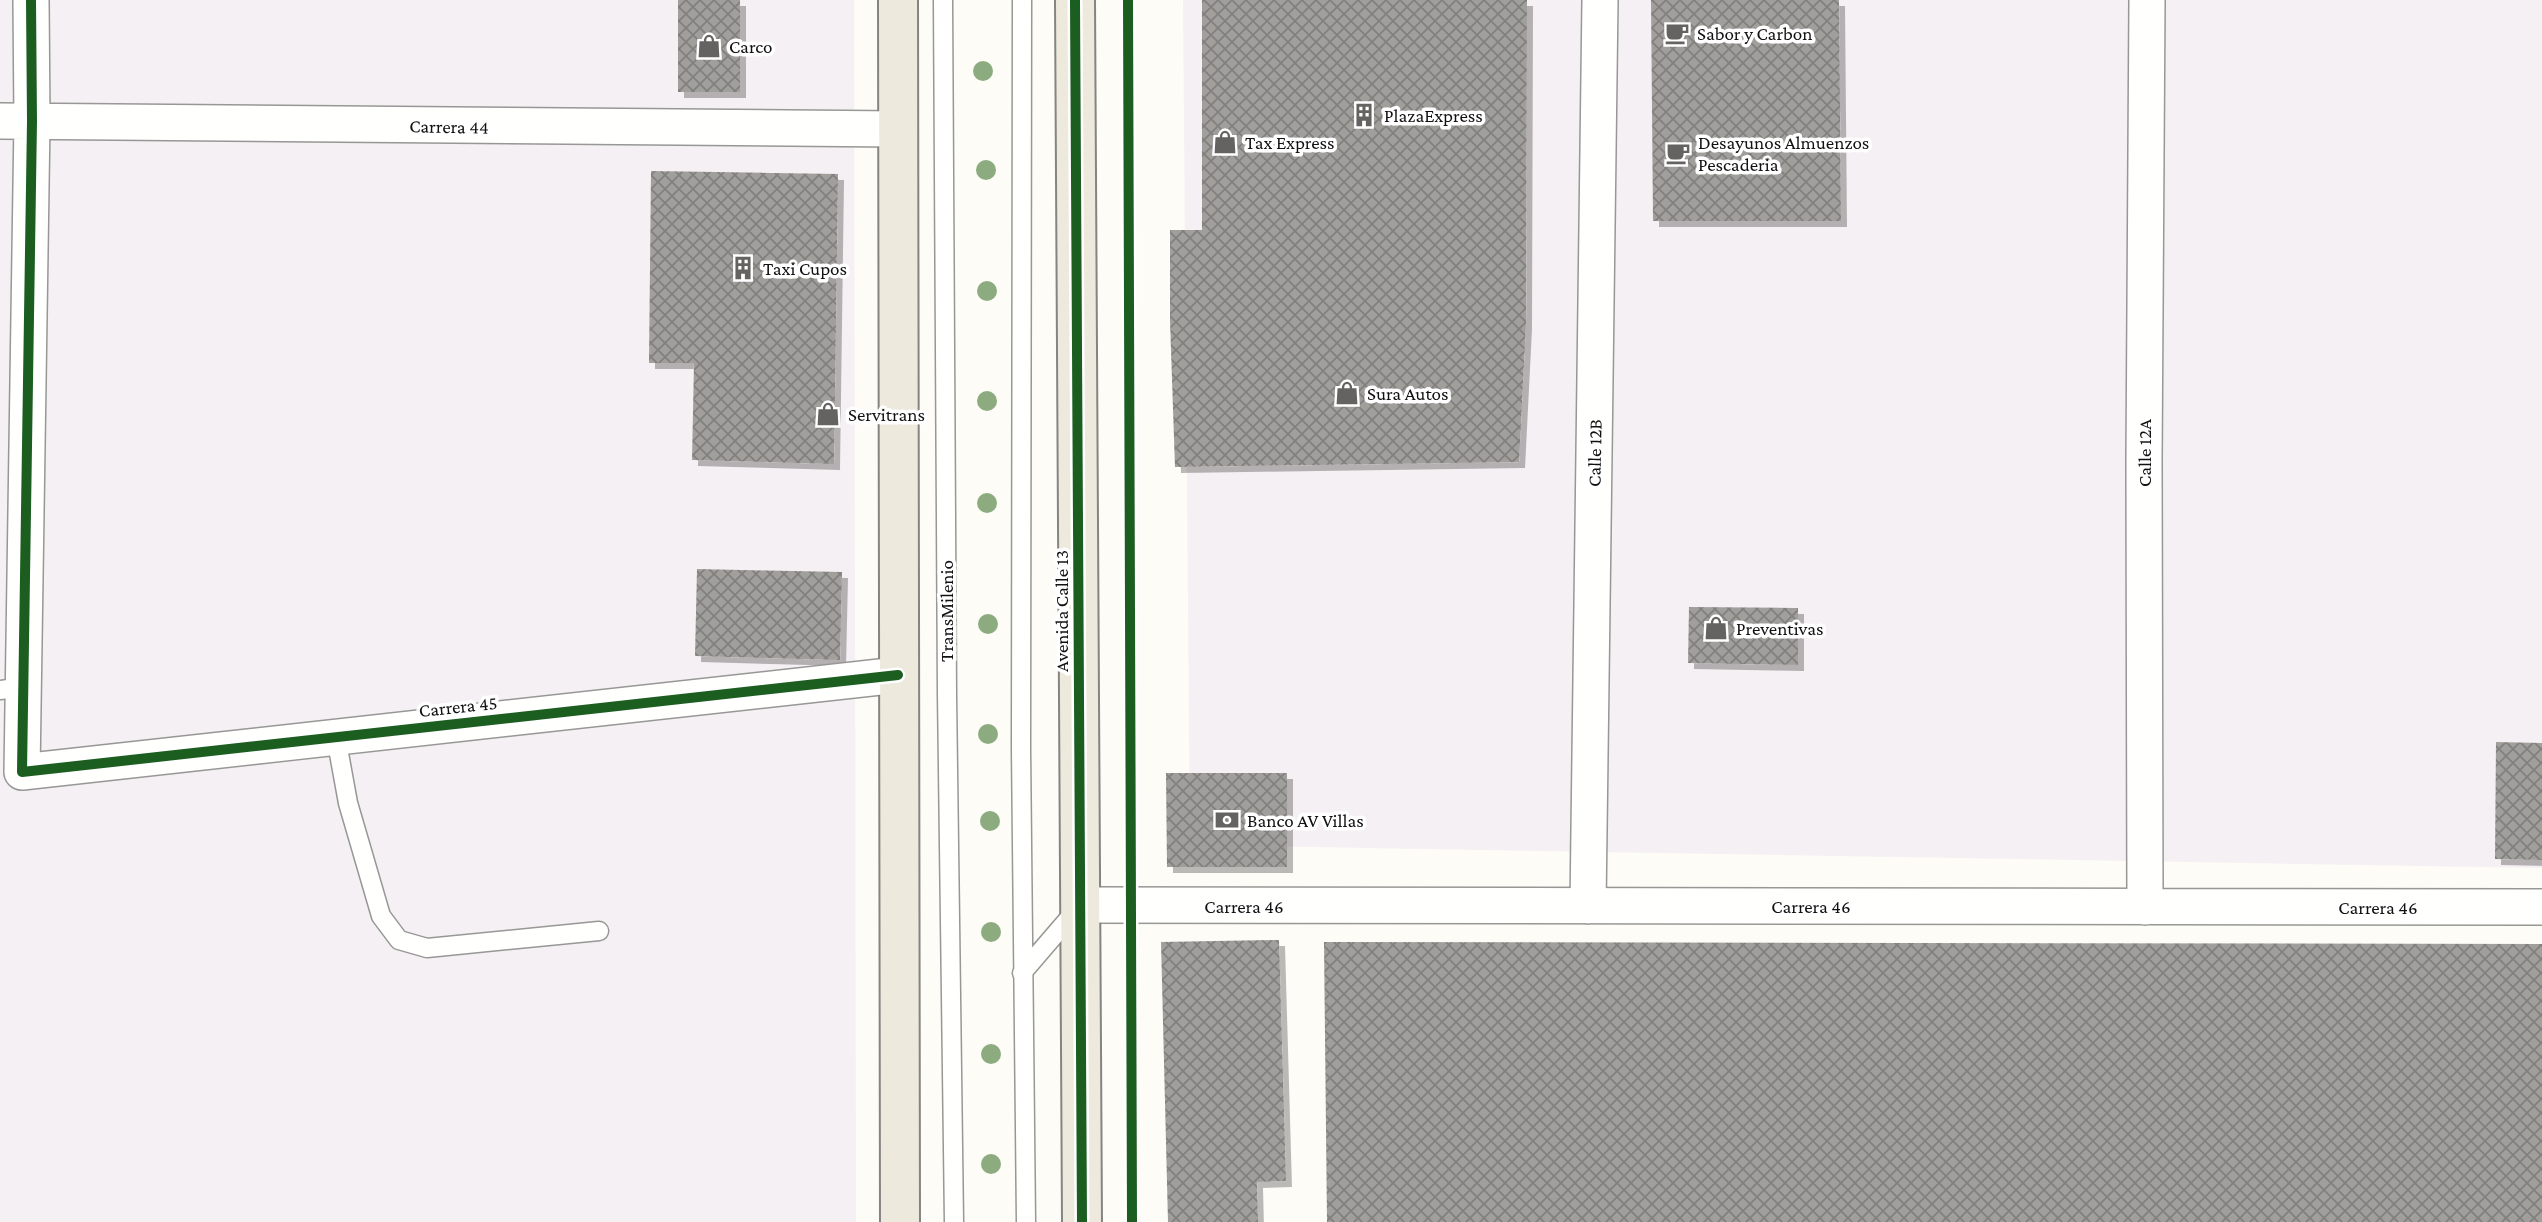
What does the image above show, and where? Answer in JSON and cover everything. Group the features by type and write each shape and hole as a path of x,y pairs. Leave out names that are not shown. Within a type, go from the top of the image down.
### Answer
{"main road":[{"path":"898,0 900,1222"},
{"name":"Avenida Calle 13","path":"1075,0 1082,1222"}],"street":[{"path":"11,773 16,121 32,0"},
{"name":"Calle 12B","path":"1588,906 1600,0"},
{"name":"Calle 12A","path":"2145,907 2147,0"},
{"name":"Carrera 44","path":"16,121 898,129"},
{"name":"Carrera 45","path":"11,773 898,675"},
{"name":"Carrera 46","path":"1080,905 2542,907"}],"lane":[{"name":"TransMilenio","path":"943,0 947,694 954,1222"},
{"path":"1022,0 1022,973 1026,1222"},
{"path":"337,737 348,803 381,916 399,940 426,948 599,931"},
{"path":"1022,973 1080,905"}],"shaded area":[{"path":"0,0 854,0 856,1222 0,1222"},
{"path":"1183,0 2542,0 2542,868 1190,845"}],"building":[{"name":"Carco","path":"678,0 740,0 740,92 678,92"},
{"name":"PlazaExpress","path":"1202,0 1527,0 1526,323 1519,462 1175,467 1170,230 1202,230"},
{"path":"1651,0 1839,0 1841,221 1653,221"},
{"name":"Taxi Cupos","path":"651,171 838,174 834,464 692,460 694,363 649,363"},
{"path":"697,569 842,572 840,660 695,656"},
{"path":"1689,607 1798,608 1798,665 1688,663"},
{"path":"2496,742 2542,743 2542,860 2495,859"},
{"name":"Banco AV Villas","path":"1166,773 1287,773 1287,867 1167,867"},
{"path":"1279,940 1286,1181 1257,1182 1258,1222 1168,1222 1161,942"},
{"path":"1324,942 2542,944 2542,1222 1327,1222"}],"cycle path":[{"path":"31,0 32,121 22,772 898,675"},
{"path":"1075,0 1082,1222"},
{"path":"1128,0 1132,1222"}],"place":[{"name":"Sabor y Carbon","path":"1677,33"},
{"name":"Carco","path":"709,46"},
{"name":"PlazaExpress","path":"1364,115"},
{"name":"Tax Express","path":"1225,142"},
{"name":"Desayunos Almuenzos Pescaderia","path":"1678,153"},
{"name":"Taxi Cupos","path":"743,268"},
{"name":"Sura Autos","path":"1347,393"},
{"name":"Servitrans","path":"828,414"},
{"name":"Preventivas","path":"1716,628"},
{"name":"Banco AV Villas","path":"1227,820"}]}
